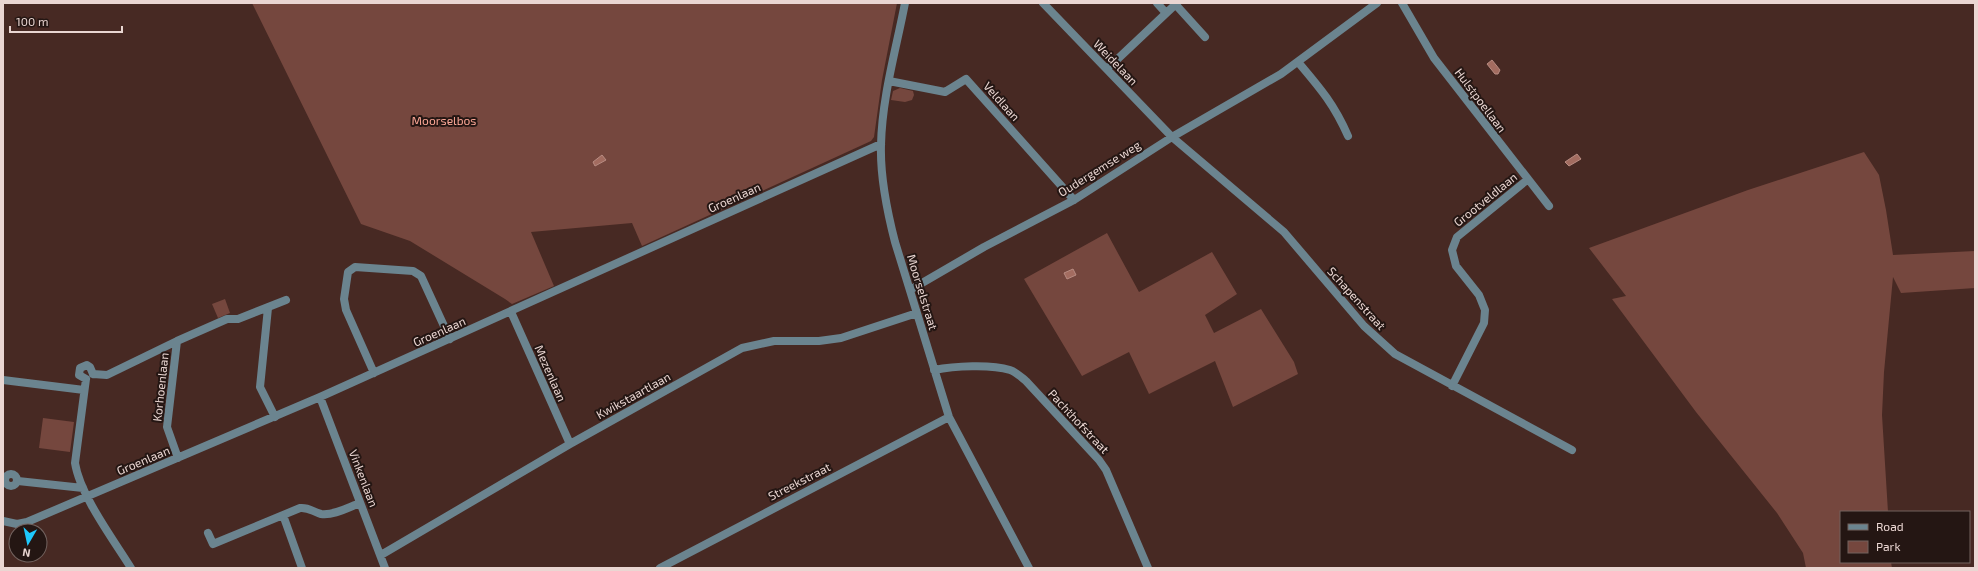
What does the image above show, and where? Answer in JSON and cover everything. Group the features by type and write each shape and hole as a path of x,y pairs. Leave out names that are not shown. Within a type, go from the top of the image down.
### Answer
{"street":[{"name":"Moorselstraat","path":"905,3 889,80 881,144 888,214 934,370 950,417 1029,568"},
{"name":"Weidelaan","path":"1043,3 1172,137"},
{"path":"1157,3 1166,13"},
{"name":"Oudergemse weg","path":"910,290 984,247 1074,200 1172,137 1281,74 1377,3"},
{"name":"Hulstpoellaan","path":"1402,3 1434,58 1527,180 1549,206"},
{"path":"1107,69 1176,4 1205,38"},
{"path":"1298,62 1331,103 1348,136"},
{"name":"Veldlaan","path":"889,80 945,92 966,79 1074,200"},
{"name":"Schapenstraat","path":"1172,137 1284,232 1364,326 1395,354 1572,450"},
{"name":"Groenlaan","path":"3,521 14,524 24,523 320,398 881,144"},
{"name":"Grootveldlaan","path":"1452,386 1484,323 1485,310 1479,295 1456,266 1452,250 1457,237 1527,180"},
{"path":"374,373 346,310 344,299 348,272 355,267 413,271 421,276 450,339"},
{"name":"Korhoenlaan","path":"92,374 107,375 177,341 227,319 238,319 286,300"},
{"path":"268,308 260,388 275,417"},
{"name":"Mezenlaan","path":"511,312 570,444"},
{"name":"Kwikstaartlaan","path":"381,555 570,444 742,348 774,341 818,341 841,338 917,313"},
{"name":"Korhoenlaan","path":"177,341 167,427 178,458"},
{"path":"87,365 90,367 92,374 90,378 86,379 80,375 80,368 87,365"},
{"name":"Pachthofstraat","path":"934,370 947,368 997,368 1012,371 1026,381 1099,460 1106,470 1148,568"},
{"path":"86,379 75,463 77,473 88,497 131,568"},
{"path":"3,380 84,390"},
{"name":"Vinkenlaan","path":"320,398 385,568"},
{"name":"Streekstraat","path":"660,568 950,417"},
{"path":"18,481 83,488"},
{"path":"208,533 213,544 306,507 320,514 328,514 360,503"},
{"path":"283,515 302,568"}],"green space":[{"name":"Moorselbos","path":"252,3 897,3 882,80 874,137 871,141 642,246 632,223 531,232 554,286 512,304 410,241 361,224"},
{"path":"900,88 913,91 914,95 912,100 905,102 891,100 893,91"},
{"path":"1864,152 1879,175 1893,255 1975,251 1975,288 1901,293 1893,277 1884,372 1882,415 1888,511 1840,511 1840,563 1891,563 1892,568 1806,568 1803,553 1777,513 1696,412 1612,299 1626,296 1589,248 1748,190"},
{"path":"1107,233 1139,292 1212,252 1237,294 1205,315 1214,333 1261,309 1294,362 1298,374 1233,407 1215,361 1149,394 1129,352 1082,376 1024,279"},
{"path":"225,299 230,313 218,318 212,304"},
{"path":"43,418 74,422 70,452 39,448"}],"shaded area":[{"path":"1492,60 1500,70 1498,74 1495,74 1487,64"},
{"path":"1577,154 1581,159 1569,166 1565,162"},
{"path":"602,155 606,160 595,166 593,162"},
{"path":"1073,269 1076,275 1067,279 1064,273"}]}
